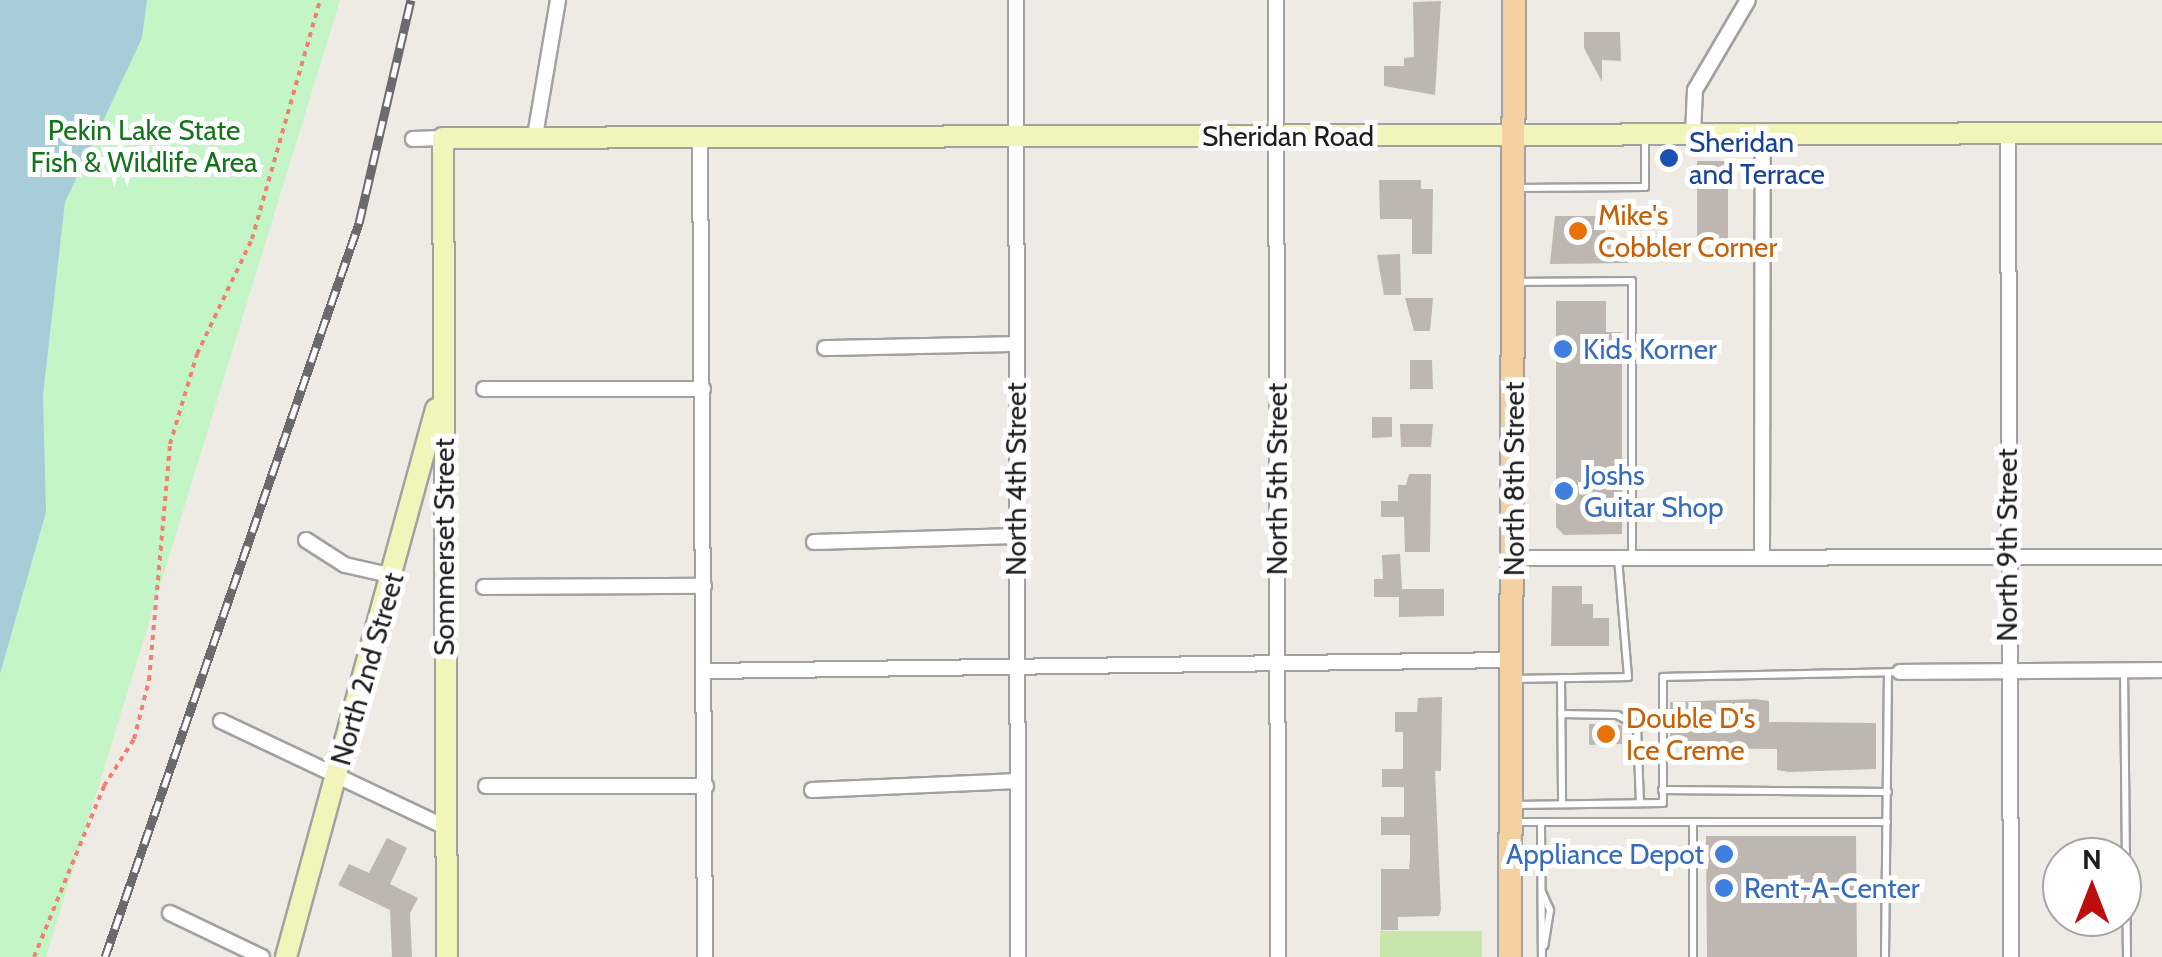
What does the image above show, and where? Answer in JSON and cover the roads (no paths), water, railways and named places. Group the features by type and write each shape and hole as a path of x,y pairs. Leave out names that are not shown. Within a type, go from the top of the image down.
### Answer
{"main road":[{"name":"North 8th Street","path":"1510,957 1514,0"},
{"name":"Sheridan Road","path":"443,138 2162,133"},
{"name":"Sommerset Street","path":"443,138 447,957"},
{"name":"North 2nd Street","path":"286,957 394,576 444,380"}],"street":[{"path":"535,136 558,0"},
{"name":"North 4th Street","path":"1016,0 1018,957"},
{"name":"North 5th Street","path":"1276,0 1278,957"},
{"path":"1693,135 1695,90 1748,0"},
{"path":"1762,134 1762,556"},
{"name":"North 9th Street","path":"2008,134 2006,557 2011,957"},
{"name":"Sheridan Road","path":"413,139 443,138"},
{"path":"700,138 705,957"},
{"path":"825,348 1015,344"},
{"path":"484,389 703,389"},
{"path":"814,542 1016,536"},
{"path":"306,540 345,565 394,576"},
{"path":"1514,558 2162,557"},
{"path":"484,588 704,586"},
{"path":"705,671 1278,662 1513,669"},
{"path":"1894,673 2162,670"},
{"path":"221,721 445,827"},
{"path":"812,790 1017,782"},
{"path":"486,786 706,786"},
{"path":"170,913 262,957"}],"lane":[{"path":"1515,188 1645,187 1645,136"},
{"path":"1513,669 1562,678 1628,678 1625,557 1632,282 1515,282"},
{"path":"2124,670 2127,957"},
{"path":"1512,813 1562,804 1662,803 1662,677 1894,673 1885,957"},
{"path":"1562,678 1562,804"},
{"path":"1562,714 1616,716 1637,725 1640,804"},
{"path":"1662,790 1888,792"},
{"path":"1512,813 1541,822 1888,822"},
{"path":"1541,822 1542,954"},
{"path":"1693,957 1694,822"}],"water":[{"path":"0,0 147,0 142,38 65,202 43,395 46,512 0,674"}],"railway":[{"path":"105,957 359,223 411,0"}],"place":[{"name":"Sheridan and Terrace","path":"1669,158"},
{"name":"Mike's Cobbler Corner","path":"1578,231"},
{"name":"Kids Korner","path":"1563,349"},
{"name":"Joshs Guitar Shop","path":"1564,491"},
{"name":"Double D's Ice Creme","path":"1606,734"},
{"name":"Appliance Depot","path":"1724,854"},
{"name":"Rent-A-Center","path":"1724,888"}],"park label":[{"name":"Pekin Lake State Fish & Wildlife Area","path":"144,146"}]}
